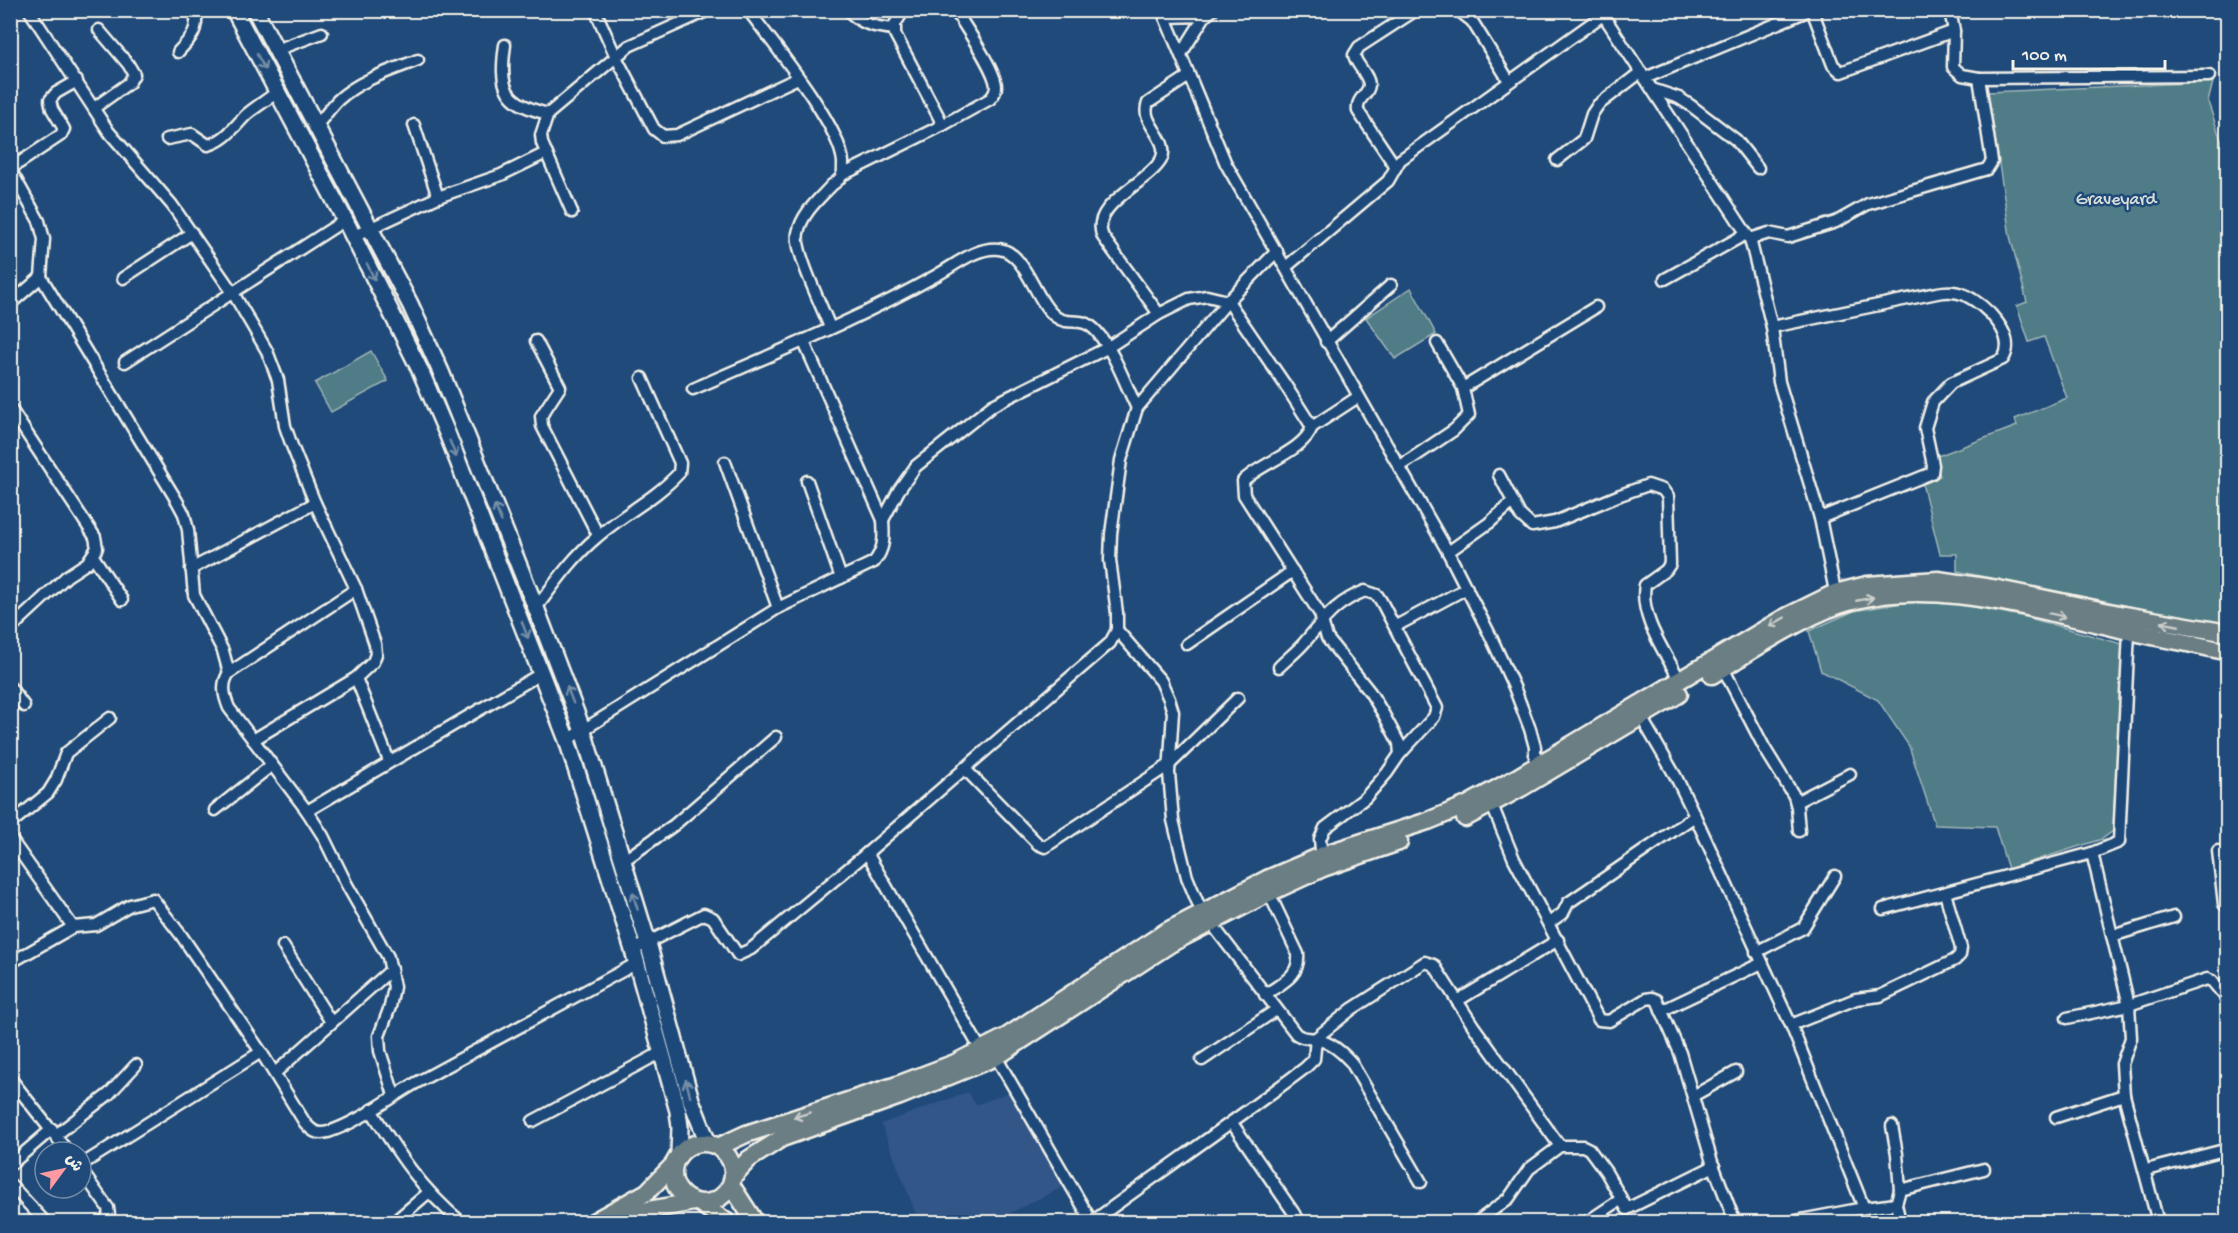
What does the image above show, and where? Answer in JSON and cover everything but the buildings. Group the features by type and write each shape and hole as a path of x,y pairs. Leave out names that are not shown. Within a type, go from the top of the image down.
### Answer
{"main road":[{"path":"234,10 354,236 420,370 442,423 567,740 635,957 681,1127 674,1183 686,1198 698,1203 726,1222"},
{"path":"255,10 371,228 441,372 583,731 648,944 691,1100 713,1145 730,1159 733,1180 755,1222"},
{"path":"593,1222 647,1192 687,1147 697,1143 713,1145 746,1134 900,1096 996,1057 1268,879 1466,817 1492,805 1535,773 1782,619 1837,599 1867,585 1911,580 1938,580 2129,631 2228,652"},
{"path":"1995,595 2228,633"},
{"path":"619,1222 643,1211 719,1199 749,1159 782,1138 981,1050 1014,1032 1167,931 1269,892 1322,862 1467,805 1535,773 1641,717 1805,621 1837,599"}],"street":[{"path":"178,52 192,37 197,26 196,10"},
{"path":"595,10 616,57 654,129 663,136 677,135 798,78"},
{"path":"572,212 542,143 541,135 548,114 629,46 709,10"},
{"path":"748,10 829,125 843,161 842,175"},
{"path":"848,10 857,20 872,26 894,28"},
{"path":"904,10 894,28 898,42 944,125"},
{"path":"830,328 797,244 797,234 811,206 842,175 944,125 990,99 996,92 996,84 990,70 955,10"},
{"path":"1395,166 1358,111 1358,103 1368,89 1368,83 1354,55 1359,47 1416,10"},
{"path":"1458,10 1472,21 1509,81"},
{"path":"1557,160 1584,139 1592,114 1598,105 1643,75 1811,10 1835,68 1841,72 1954,31"},
{"path":"1950,10 1954,31 1953,67 1962,75 1979,78 2209,76"},
{"path":"33,12 109,132 172,205 234,293 274,366 282,399 285,426 315,503 356,589 375,644 376,654 368,668 356,678 253,740"},
{"path":"1209,13 1164,14 1226,164 1467,588 1514,687 1530,729 1535,747 1535,773"},
{"path":"1181,54 1209,13"},
{"path":"1286,267 1389,181 1395,166 1403,158 1601,13 1748,236 1772,327 1779,382 1820,518 1837,599"},
{"path":"94,108 129,83 134,74 99,30"},
{"path":"276,50 322,33"},
{"path":"505,45 501,72 512,98 526,109 548,114"},
{"path":"317,125 340,99 350,92 381,75 418,60"},
{"path":"1159,314 1103,237 1100,222 1106,211 1148,174 1162,157 1162,145 1146,116 1148,103 1189,76"},
{"path":"1665,279 1748,236 1769,233 1788,237 1836,222 1868,204 1988,169 1992,161 1979,78"},
{"path":"77,81 56,93 50,100 52,109 64,129 61,135 10,169 39,221 44,239 41,277 184,514 188,530 195,595 216,637 229,674"},
{"path":"1652,89 1679,98 1690,105 1736,140 1758,168"},
{"path":"167,139 192,134 208,145 214,143 229,134 246,115 277,92"},
{"path":"414,125 438,196"},
{"path":"354,236 438,196 501,175 546,153"},
{"path":"125,362 345,219"},
{"path":"123,278 192,233"},
{"path":"693,389 901,295 974,254 998,248 1015,258 1026,272 1039,296 1056,317 1069,322 1082,321 1096,331 1137,408"},
{"path":"10,963 73,927 96,925 130,905 153,899 181,935 312,1131 318,1133 327,1132 371,1110 635,957 648,944 704,914 713,918 738,955 751,949 867,853 1110,643 1117,630 1110,560 1111,534 1121,460 1137,408 1228,302 1277,251"},
{"path":"10,304 41,277"},
{"path":"1326,342 1391,285"},
{"path":"1772,327 1937,293 1952,292 1966,296 1986,310 2007,339 2008,346 2003,359 1951,383 1933,402 1925,428 1933,465 1932,474 1820,518"},
{"path":"883,520 899,490 916,466 972,420 993,405 1107,348 1159,314 1195,297 1214,296 1228,302 1312,427"},
{"path":"1463,388 1596,307"},
{"path":"567,740 778,608 874,561 881,553 884,537 883,520 803,340"},
{"path":"536,341 561,387 541,416 542,426 598,535"},
{"path":"1399,467 1454,430 1466,418 1469,410 1463,388 1437,344"},
{"path":"536,608 574,559 598,535 653,497 679,473 680,463 642,378"},
{"path":"1358,397 1312,427 1309,434 1290,450 1250,475 1243,481 1242,486 1244,495 1322,620 1327,638 1370,692 1384,715 1399,743 1401,754"},
{"path":"10,408 95,537 97,548 87,563 67,576 10,629"},
{"path":"725,462 778,608"},
{"path":"1499,475 1525,521 1532,526 1555,522 1648,485 1663,490 1668,497 1670,564 1666,570 1645,585 1644,604 1680,681"},
{"path":"807,481 841,578"},
{"path":"1448,552 1489,523 1513,502"},
{"path":"191,569 315,503"},
{"path":"93,556 122,600"},
{"path":"1187,644 1293,571"},
{"path":"1396,626 1467,588"},
{"path":"356,589 229,674 225,679 224,698 323,836 347,885 388,957 394,987 379,1036 380,1051 394,1095"},
{"path":"1279,667 1303,644 1322,620 1338,606 1365,591 1377,595 1396,626 1437,708 1434,717 1365,798 1324,828 1320,839 1322,862"},
{"path":"1117,630 1161,681 1169,699 1173,712 1169,765 1173,820 1187,877 1206,918 1296,1034 1306,1039 1316,1038 1336,1048 1351,1062 1422,1182"},
{"path":"1883,909 2092,853 2118,843 2121,839 2129,631"},
{"path":"1723,668 1765,749 1787,783 1796,802 1799,831"},
{"path":"307,811 542,673"},
{"path":"356,678 389,761"},
{"path":"10,687 24,706"},
{"path":"964,768 1038,844 1046,848 1169,765 1238,698"},
{"path":"1641,717 1677,777 1791,1025 1864,1208"},
{"path":"10,824 48,793 56,780 66,753 110,718"},
{"path":"623,861 674,825 776,737"},
{"path":"215,810 272,765"},
{"path":"1796,802 1850,774"},
{"path":"1492,805 1514,859 1599,1020 1609,1021 1646,999 1657,1000 1680,1053 1714,1166 1735,1222"},
{"path":"1549,923 1563,913 1568,903 1695,816"},
{"path":"10,838 73,927"},
{"path":"2218,851 2224,904 2228,907"},
{"path":"867,853 981,1050"},
{"path":"2092,853 2129,1005 2131,1038 2122,1064 2124,1095 2158,1222"},
{"path":"1756,952 1803,928 1835,876"},
{"path":"1264,995 1294,974 1299,964 1298,954 1269,892"},
{"path":"1791,1025 1856,999 1880,996 1960,955 1961,948 1945,893"},
{"path":"2112,936 2174,917"},
{"path":"1457,1001 1558,940"},
{"path":"283,946 331,1022"},
{"path":"996,1057 1092,1222 1232,1123 1312,1062 1316,1038 1352,1009 1425,962 1434,965 1474,1028 1560,1146"},
{"path":"1661,1011 1762,963"},
{"path":"275,1073 392,969"},
{"path":"2067,1018 2129,1005 2207,979 2212,981 2228,1000"},
{"path":"1202,1060 1276,1010"},
{"path":"93,1157 261,1052"},
{"path":"533,1121 662,1052"},
{"path":"10,1165 109,1094 136,1065"},
{"path":"1693,1096 1736,1072"},
{"path":"10,1078 60,1140"},
{"path":"2056,1117 2124,1095"},
{"path":"371,1110 399,1156 428,1193 461,1222"},
{"path":"1232,1123 1300,1222"},
{"path":"1892,1126 1897,1154 1900,1190 1896,1204 1900,1222"},
{"path":"1477,1222 1509,1198 1529,1168 1560,1146 1583,1146 1589,1149 1606,1172 1625,1208 1628,1209 1714,1166"},
{"path":"2145,1170 2228,1149"},
{"path":"1900,1190 1984,1169"},
{"path":"10,1184 45,1222"},
{"path":"93,1187 108,1208 109,1215 103,1222"},
{"path":"394,1222 428,1193"},
{"path":"1587,1222 1620,1200"},
{"path":"1790,1222 1896,1204"}],"shaded area":[{"path":"968,1092 976,1105 1010,1092 1063,1187 992,1222 919,1222 881,1124"}],"green space":[{"name":"Graveyard","path":"2213,82 2208,102 2228,161 2227,624 2192,622 1957,571 1957,554 1940,554 1922,483 1940,476 1935,457 2017,426 2015,419 2067,398 2044,337 2029,342 2017,306 2027,302 2010,236 1988,92"},
{"path":"1411,288 1436,334 1395,359 1366,318"},
{"path":"371,351 388,381 331,412 315,383"},
{"path":"1908,602 1960,604 2026,617 2122,644 2113,831 2102,839 2008,869 1995,827 1935,825 1909,746 1878,700 1821,671 1809,631 1854,611"}]}
